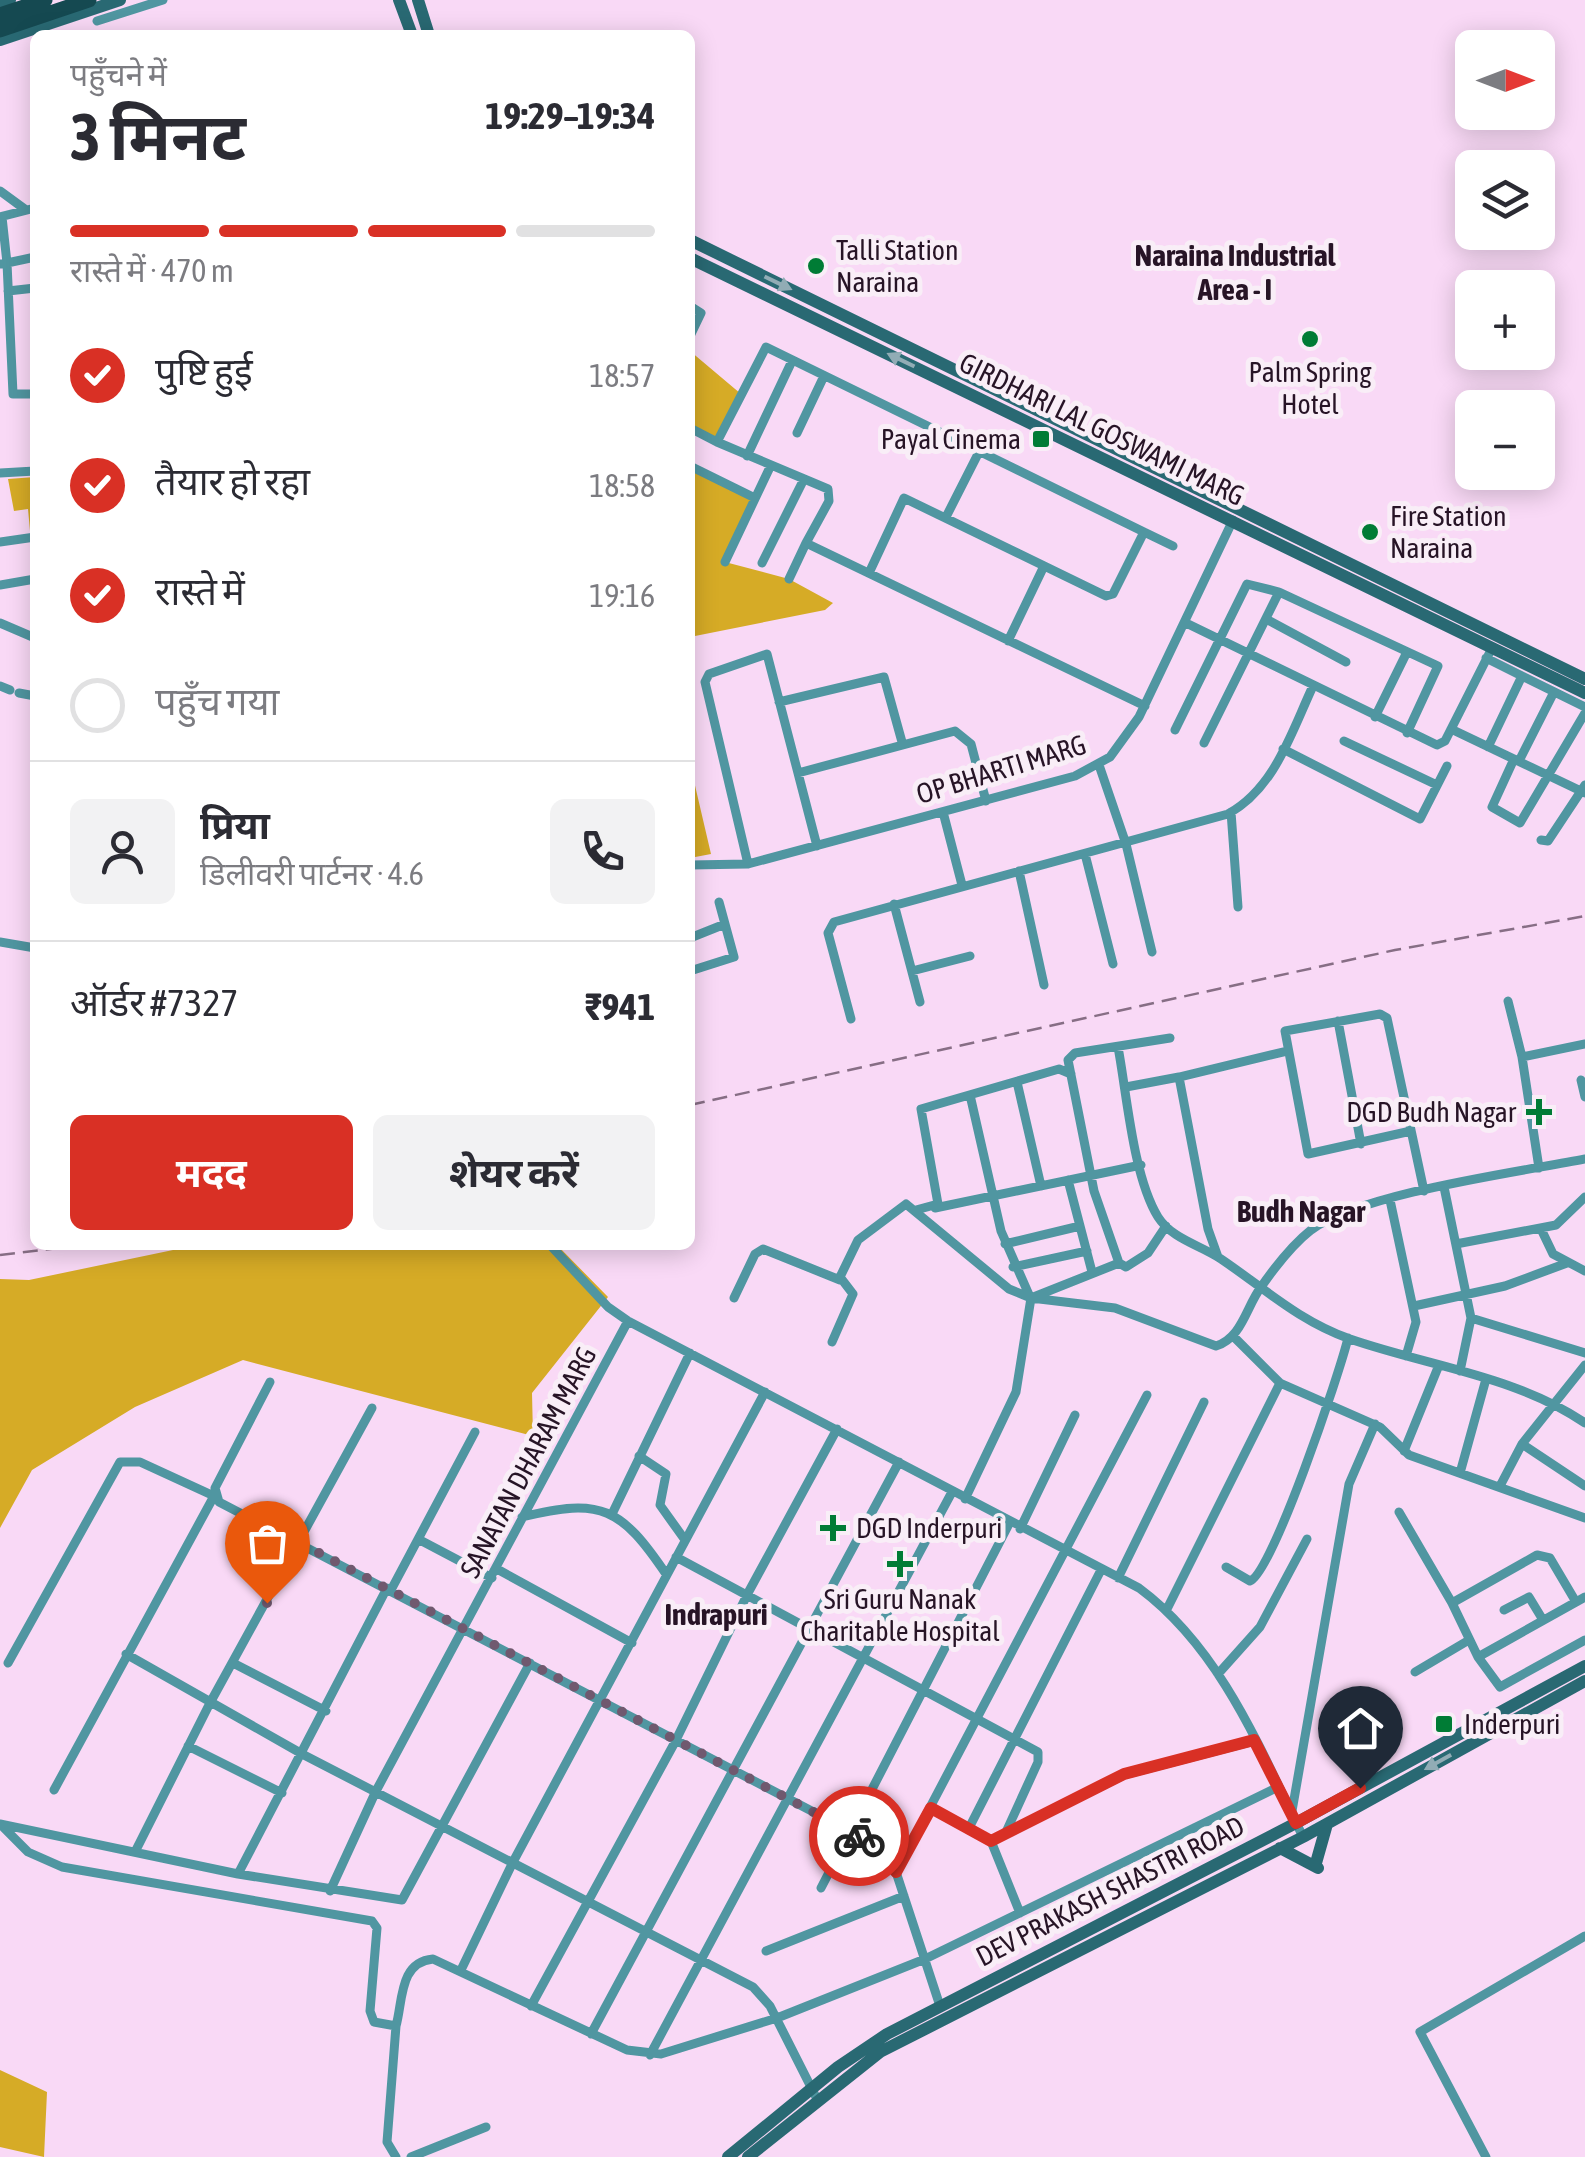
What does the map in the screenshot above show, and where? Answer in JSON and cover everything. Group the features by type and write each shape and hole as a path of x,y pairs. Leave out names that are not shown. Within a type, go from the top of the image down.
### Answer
{"main road":[{"path":"0,4 10,0"},
{"path":"0,15 44,0"},
{"path":"31,30 120,0"},
{"path":"400,0 410,30"},
{"path":"418,0 427,30"},
{"path":"0,30 93,10"},
{"path":"0,40 30,30"},
{"name":"GIRDHARI LAL GOSWAMI MARG","path":"695,243 1236,514 1489,653 1585,693"},
{"name":"GIRDHARI LAL GOSWAMI MARG","path":"695,260 1585,678"},
{"name":"DEV PRAKASH SHASTRI ROAD","path":"748,2157 861,2050 1585,1666"},
{"name":"DEV PRAKASH SHASTRI ROAD","path":"728,2157 868,2058 1328,1824 1585,1681"},
{"path":"1280,1848 1317,1865 1328,1824"}],"street":[{"path":"93,10 163,0"},
{"path":"0,191 30,209"},
{"path":"13,394 1,217 30,209"},
{"path":"4,264 30,258"},
{"path":"8,292 30,289"},
{"path":"717,442 764,348 1173,546"},
{"path":"747,456 792,361"},
{"path":"797,433 824,376"},
{"path":"0,394 30,394"},
{"path":"695,431 828,489 831,496 788,579"},
{"path":"946,517 979,452"},
{"path":"725,562 772,465"},
{"path":"695,468 755,498"},
{"path":"0,474 30,471"},
{"path":"762,563 804,479"},
{"path":"869,574 902,499 1111,596 1144,532"},
{"name":"OP BHARTI MARG","path":"695,865 748,864 986,801 1099,765 1110,757 1145,706 1236,514"},
{"path":"0,542 30,538"},
{"path":"806,543 1145,706"},
{"path":"1008,641 1044,566"},
{"path":"0,585 30,580"},
{"path":"1175,730 1247,584 1279,592 1439,669 1407,733"},
{"path":"1204,743 1279,592"},
{"path":"1266,620 1346,662"},
{"path":"0,623 30,636"},
{"path":"1186,623 1438,745 1451,729 1489,653 1585,710 1524,822 1517,822 1492,808 1554,692"},
{"path":"1375,717 1407,652"},
{"path":"748,864 706,677 769,654 817,846"},
{"path":"1488,746 1522,676"},
{"path":"779,702 884,677 902,742"},
{"path":"851,1019 829,929 834,922 1231,812 1257,794 1314,686"},
{"path":"1451,729 1584,790 1548,841 1541,840"},
{"path":"798,772 902,742 960,733 971,744 986,801"},
{"path":"1344,741 1437,785"},
{"path":"1283,749 1420,820 1447,766"},
{"path":"1099,765 1126,844 1152,952"},
{"path":"942,812 962,886"},
{"path":"1231,812 1238,907"},
{"path":"1084,854 1112,964"},
{"path":"1019,872 1044,984"},
{"path":"695,970 732,959 719,902"},
{"path":"894,904 920,1002"},
{"path":"695,936 725,924"},
{"path":"0,942 30,947"},
{"path":"912,971 970,956"},
{"path":"1508,1001 1522,1057 1539,1168"},
{"path":"1411,1131 1308,1154 1285,1031 1380,1014 1387,1018 1424,1190"},
{"path":"1338,1021 1361,1144"},
{"path":"1119,1263 1090,1175 1070,1074 1071,1054 1170,1038"},
{"path":"1522,1057 1585,1044"},
{"path":"1118,1047 1141,1165 1153,1206 1166,1226 1218,1257 1258,1290 1307,1321 1348,1338 1555,1402 1585,1423"},
{"path":"1126,1087 1287,1051"},
{"path":"936,1208 921,1109 1060,1069 1070,1074"},
{"path":"1178,1077 1208,1229 1218,1257"},
{"path":"1580,1080 1585,1097"},
{"path":"1017,1082 1041,1186"},
{"path":"965,1499 1016,1392 1031,1298 1005,1244 970,1095"},
{"path":"840,1280 858,1240 906,1204 1009,1288 1031,1298 1115,1308 1209,1345 1224,1344 1233,1336 1258,1290 1314,1228 1424,1190 1585,1159"},
{"path":"916,1210 1141,1165"},
{"path":"1068,1180 1092,1272"},
{"path":"1444,1187 1472,1318 1460,1371"},
{"path":"1456,1244 1541,1229 1566,1219 1585,1197"},
{"path":"1390,1200 1414,1306 1416,1330 1406,1356"},
{"path":"1005,1244 1080,1226"},
{"path":"1031,1298 1092,1272 1141,1259 1166,1226"},
{"path":"1541,1229 1550,1249 1585,1271"},
{"path":"555,1250 608,1307 628,1322 1118,1578 1167,1609 1218,1674 1303,1837"},
{"path":"734,1298 755,1254 763,1250 840,1280 853,1294 832,1342"},
{"path":"1013,1266 1087,1252"},
{"path":"1414,1306 1517,1282 1567,1262"},
{"path":"1472,1318 1585,1352"},
{"name":"SANATAN DHARAM MARG","path":"330,1890 376,1791 628,1322"},
{"path":"1233,1336 1280,1383 1375,1424 1404,1451 1585,1518"},
{"path":"1226,1567 1250,1580 1259,1578 1293,1501 1348,1338"},
{"path":"613,1512 690,1353"},
{"path":"1404,1451 1438,1365"},
{"path":"1500,1486 1522,1444 1585,1365"},
{"path":"1460,1473 1486,1379"},
{"path":"54,1790 214,1496 270,1382"},
{"path":"1167,1609 1280,1383"},
{"path":"461,1970 513,1862 765,1392"},
{"path":"896,1872 1068,1553 1147,1394"},
{"path":"1118,1578 1204,1402"},
{"path":"135,1852 210,1703 372,1408"},
{"path":"821,1888 922,1692 1075,1415"},
{"path":"1294,1819 1349,1484 1375,1424"},
{"path":"531,2006 675,1742 748,1593 837,1430"},
{"path":"238,1874 474,1432"},
{"path":"1522,1444 1585,1486"},
{"path":"639,1456 666,1474 660,1505 686,1540"},
{"path":"8,1663 120,1462 140,1462 214,1496 464,1627 733,1773 848,1830 888,1857 940,2006"},
{"path":"591,2034 899,1462"},
{"path":"650,2055 952,1492"},
{"path":"522,1516 581,1506 613,1512 640,1536 666,1574"},
{"path":"1399,1512 1452,1603 1478,1657 1500,1687 1585,1640"},
{"path":"418,1539 632,1643"},
{"path":"1218,1674 1260,1627 1306,1539"},
{"path":"1452,1603 1537,1555 1550,1558 1580,1600 1478,1657"},
{"path":"676,1557 1040,1756 1006,1832"},
{"path":"970,1826 1101,1570"},
{"path":"1504,1610 1530,1598 1543,1620"},
{"path":"1415,1672 1470,1640"},
{"path":"126,1654 304,1754 753,1988 777,2018 814,2094"},
{"path":"233,1663 326,1711"},
{"path":"0,1824 238,1874 402,1900 530,1663"},
{"path":"991,1841 1124,1774 1254,1740"},
{"path":"188,1746 282,1793"},
{"path":"396,2157 387,2142 396,2026 406,1978 414,1966 433,1959 591,2034 650,2055 777,2018 925,1958 1278,1787"},
{"path":"931,1808 970,1826 991,1841 1020,1914"},
{"path":"0,1824 28,1852 62,1867 372,1922 377,1928 370,2016 396,2026"},
{"path":"766,1951 904,1896"},
{"path":"1486,2157 1420,2032 1585,1936"},
{"path":"411,2157 486,2128"}],"shaded area":[{"path":"695,355 741,394 717,442 695,431"},
{"path":"695,468 755,498 725,562 789,579 833,603 825,610 695,636"},
{"path":"30,477 30,531 28,509 14,511 8,479"},
{"path":"695,785 711,854 695,857"},
{"path":"173,1250 562,1250 608,1297 532,1393 533,1436 243,1360 135,1407 32,1470 0,1528 0,1279 29,1280"},
{"path":"0,2070 47,2092 44,2157 0,2147"}],"railway":[{"path":"695,1104 1395,950 1585,916"},
{"path":"0,1255 42,1250"}],"way so far":[{"path":"267,1603 300,1543 859,1836"}],"place":[{"name":"Talli Station Naraina","path":"816,266"},
{"name":"Palm Spring Hotel","path":"1310,339"},
{"name":"Payal Cinema","path":"1041,439"},
{"name":"Fire Station Naraina","path":"1370,532"},
{"name":"DGD Budh Nagar","path":"1539,1112"},
{"name":"DGD Inderpuri","path":"833,1528"},
{"name":"Sri Guru Nanak Charitable Hospital","path":"900,1564"},
{"name":"Inderpuri","path":"1444,1724"}],"district":[{"name":"Naraina Industrial Area - I","path":"1235,272"},
{"name":"Budh Nagar","path":"1301,1211"},
{"name":"Indrapuri","path":"716,1614"}],"route":[{"path":"859,1836 888,1857 896,1872 931,1808 970,1826 991,1841 1124,1774 1254,1740 1296,1823 1360,1788"}]}
